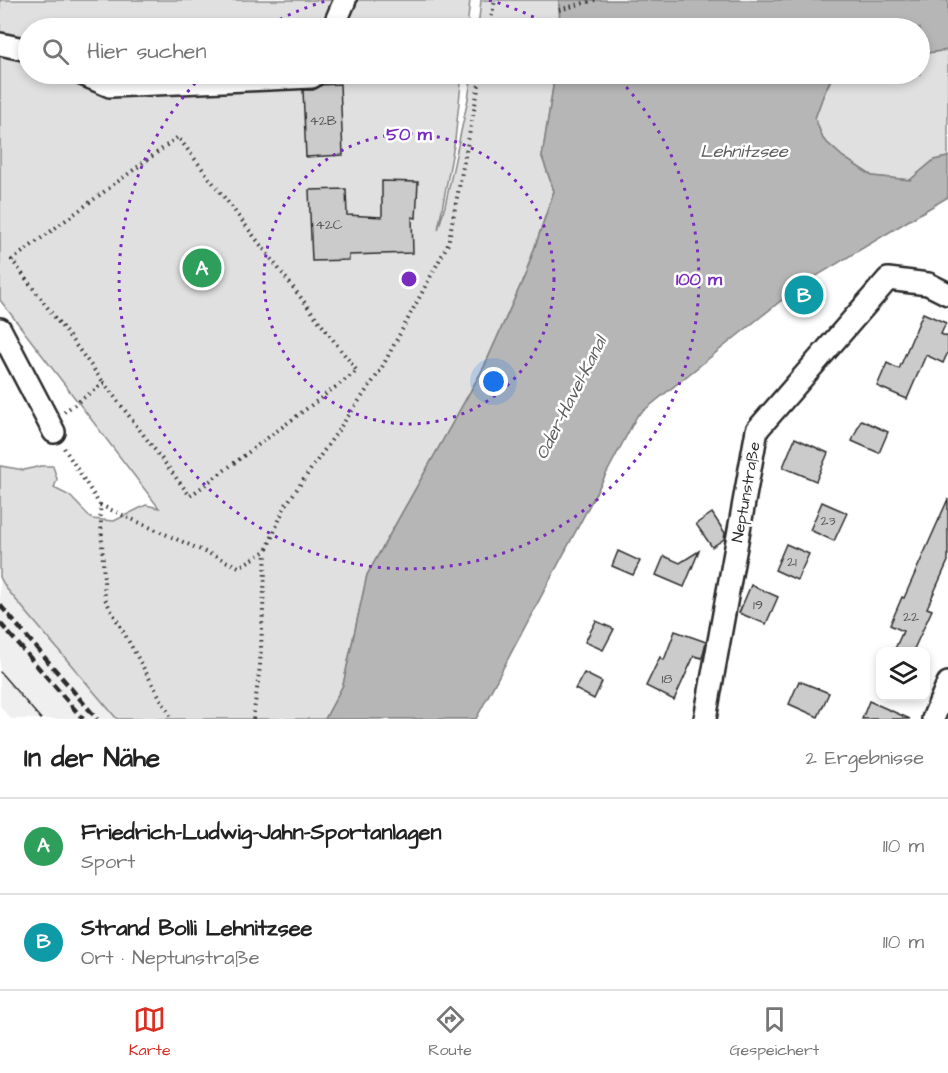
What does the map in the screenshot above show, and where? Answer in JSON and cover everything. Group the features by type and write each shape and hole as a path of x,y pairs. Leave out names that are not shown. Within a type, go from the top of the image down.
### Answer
{"street":[{"path":"337,18 345,0"},
{"path":"0,44 18,48"},
{"path":"105,84 110,86 155,84"},
{"name":"Neptunstraße","path":"705,719 757,430 888,279 928,284 948,294"},
{"path":"0,329 52,428"},
{"path":"933,719 948,683"}],"path":[{"path":"491,18 495,0"},
{"path":"559,10 595,0"},
{"path":"253,719 260,666 266,551 285,506 380,371 448,244 479,84"},
{"path":"178,137 357,371 190,496 104,383 12,260 178,137"},
{"path":"104,383 52,428 100,505 105,599 172,719"},
{"path":"100,505 239,567 266,551"}],"shaded area":[{"path":"0,0 470,0 468,18 18,18 18,84 461,84 455,140 438,230 470,84 553,84 542,157 554,191 526,273 484,367 367,575 343,685 325,719 117,719 6,588 0,577 0,466 24,470 53,466 57,479 54,488 70,496 92,519 114,521 146,505 159,508 0,300"},
{"path":"481,0 559,0 560,18 479,18"},
{"path":"948,50 948,157 934,160 910,180 872,176 843,157 823,139 815,118 829,84 930,84 930,53"},
{"path":"0,577 6,588 117,719 11,719 0,706"}],"water":[{"path":"559,0 948,0 948,50 930,53 930,18 560,18"},
{"path":"553,84 828,84 815,118 823,139 843,157 872,176 910,180 934,160 948,157 948,197 798,287 637,416 476,719 325,719 343,685 367,575 484,367 526,273 554,191 542,157"}],"building":[{"path":"340,84 343,155 306,157 303,90 313,90 321,85"},
{"path":"382,181 418,182 416,218 412,217 413,253 349,255 349,260 312,261 309,190 346,189 347,215 382,217"},
{"path":"923,313 946,323 941,334 948,337 948,352 943,363 926,355 907,399 877,386 887,363 899,369"},
{"path":"861,420 888,432 879,453 852,441"},
{"path":"795,438 828,453 816,481 783,467"},
{"path":"948,499 948,561 927,608 932,610 915,647 896,647 903,631 890,625 902,597 904,598"},
{"path":"822,502 847,513 834,541 810,530"},
{"path":"712,513 725,533 724,539 712,547 696,524"},
{"path":"786,544 809,554 797,580 775,570"},
{"path":"618,551 640,561 633,575 612,566"},
{"path":"699,551 684,587 656,575 664,556 680,563"},
{"path":"751,585 778,597 766,624 739,613"},
{"path":"596,621 614,629 603,650 585,642"},
{"path":"675,631 706,642 702,658 694,656 674,700 646,686 660,657 664,660"},
{"path":"584,673 602,682 594,699 575,689"},
{"path":"799,681 829,693 818,717 789,704"},
{"path":"869,701 910,719 862,719"}],"tram line":[{"path":"0,672 41,719"}],"railway":[{"path":"0,605 97,719"},
{"path":"0,623 83,719"}],"place":[{"name":"Friedrich-Ludwig-Jahn-Sportanlagen","path":"202,268"},
{"name":"Strand Bolli Lehnitzsee","path":"804,295"}],"water label":[{"name":"Lehnitzsee","path":"744,151"},
{"name":"Oder-Havel-Kanal","path":"571,398"}]}
